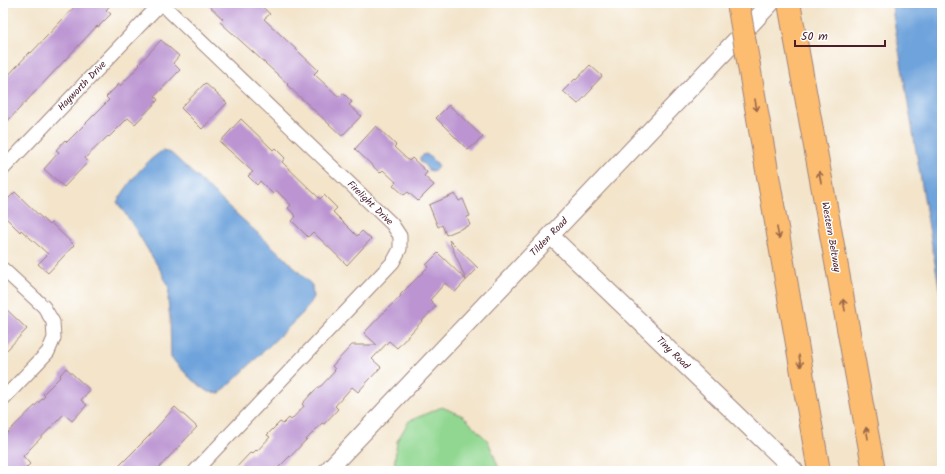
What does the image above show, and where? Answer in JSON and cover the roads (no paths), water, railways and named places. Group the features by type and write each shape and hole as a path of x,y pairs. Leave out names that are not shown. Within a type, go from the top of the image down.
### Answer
{"highway":[{"path":"738,3 819,471"},
{"name":"Western Beltway","path":"789,3 874,471"}],"street":[{"name":"Hayworth Drive","path":"3,169 161,3"},
{"name":"Firelight Drive","path":"161,3 392,224 400,236 400,249 394,262 195,471"},
{"name":"Tilden Road","path":"327,471 770,3"},
{"name":"Tiny Road","path":"550,236 795,471"},
{"path":"3,269 44,307 53,322 54,338 48,352 3,400"}],"water":[{"path":"892,3 942,3 942,304 893,15"},
{"path":"162,151 171,153 312,285 313,297 304,312 220,393 209,392 192,380 171,358 168,301 169,288 162,273 117,202 143,167"},
{"path":"425,154 431,157 432,160 438,164 437,168 432,171 428,170 423,163 421,163 420,157"}]}
